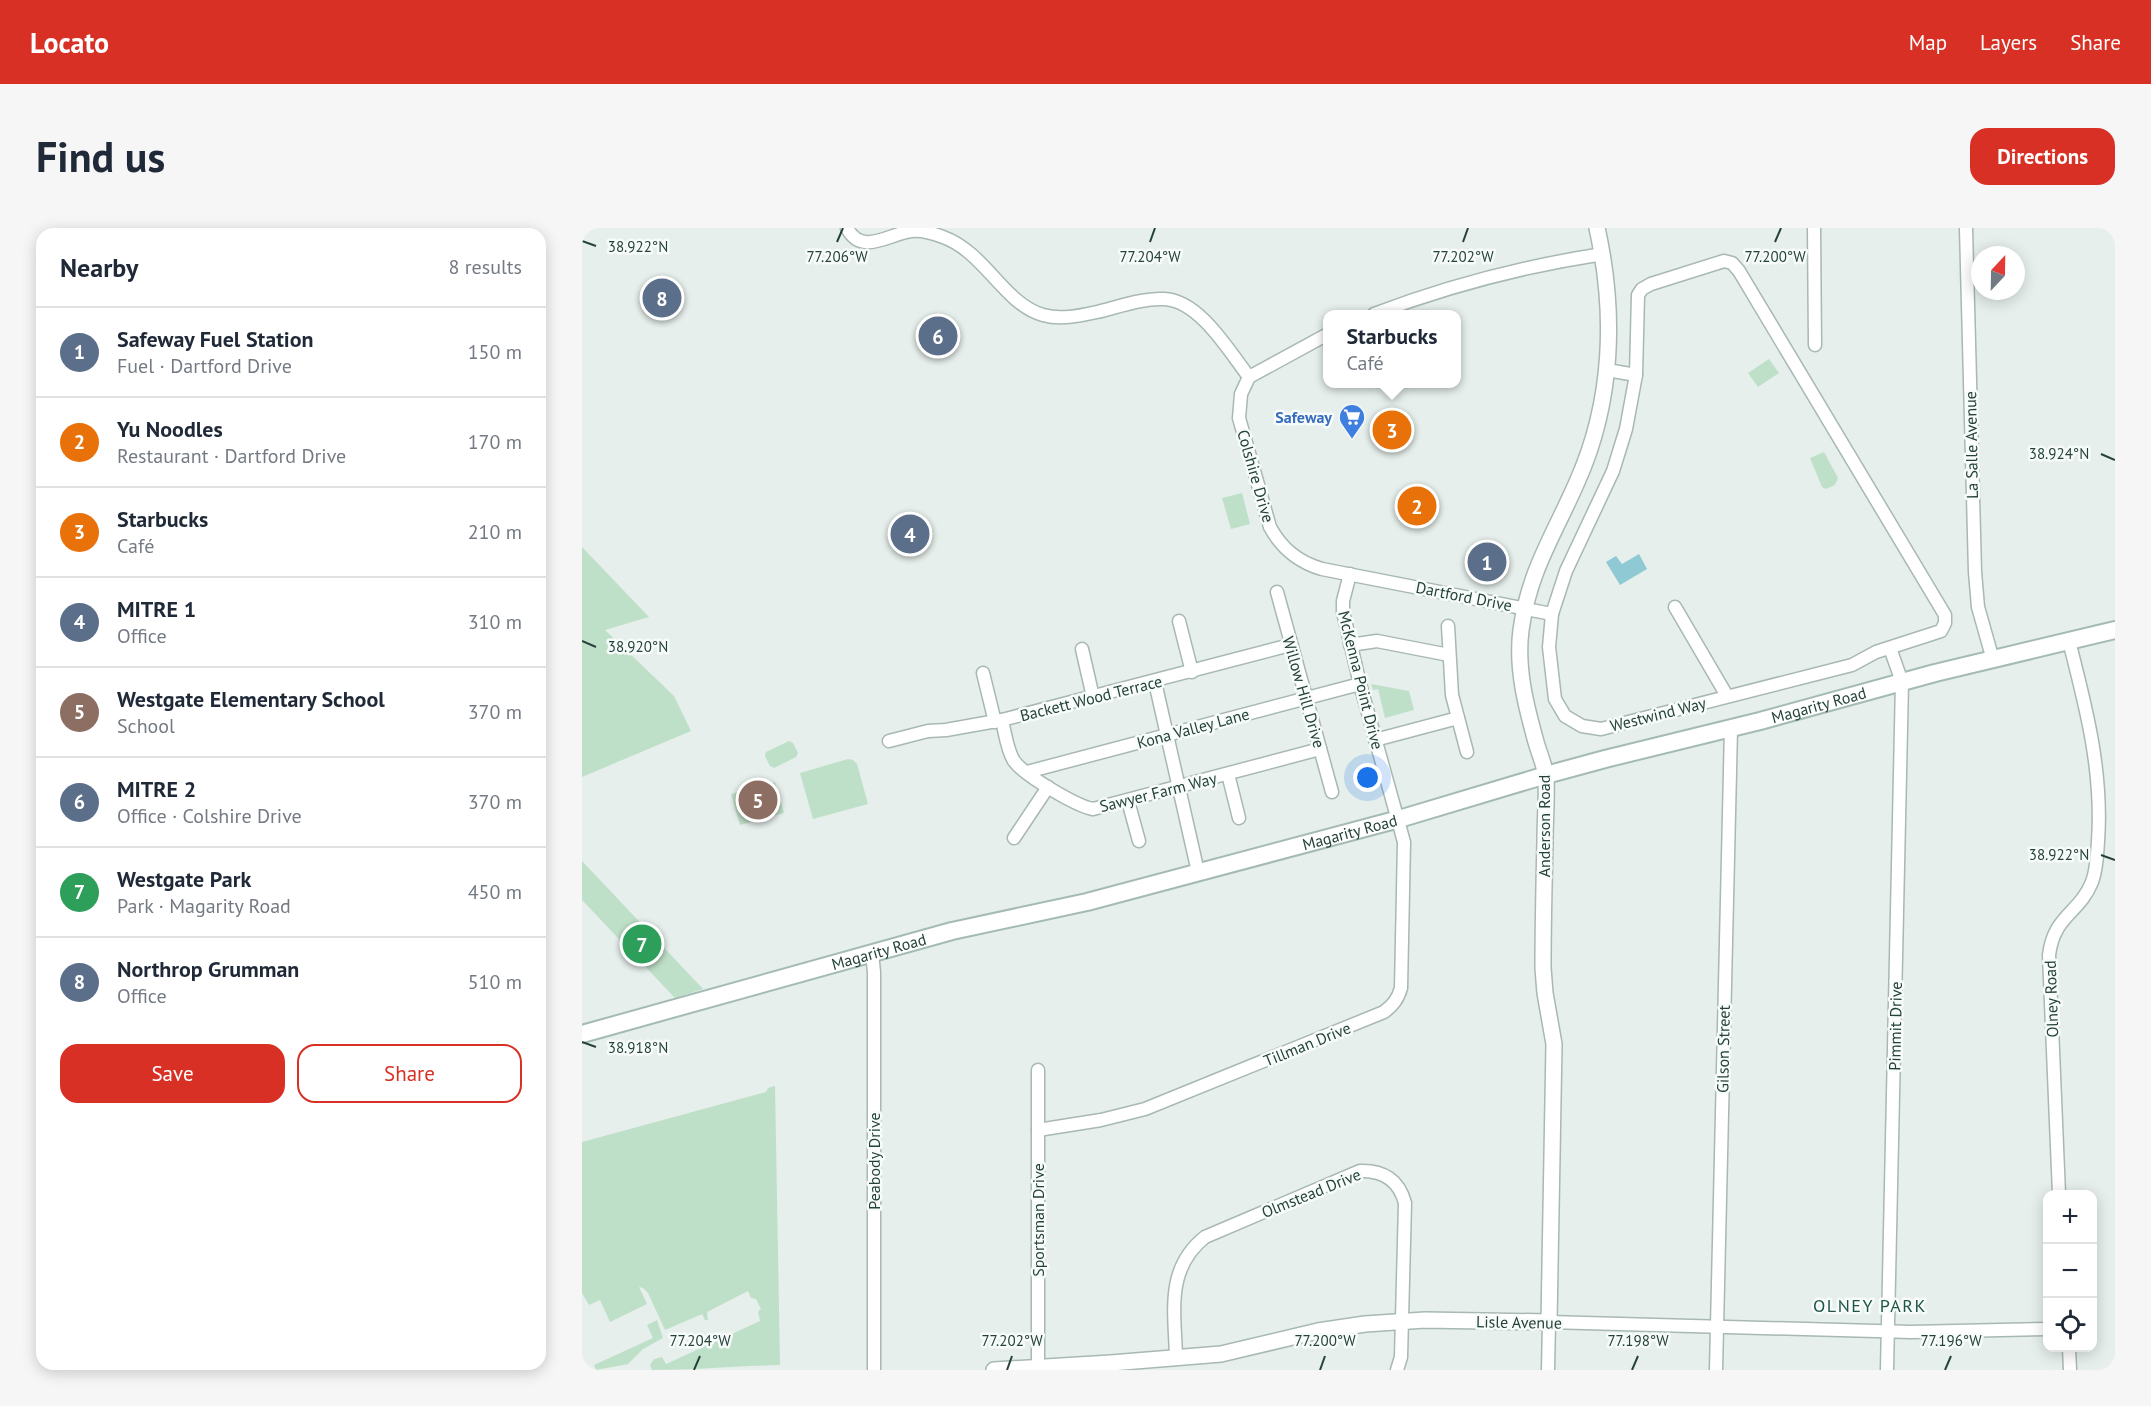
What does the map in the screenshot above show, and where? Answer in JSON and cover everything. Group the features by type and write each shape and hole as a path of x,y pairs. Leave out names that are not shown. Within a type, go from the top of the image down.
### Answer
{"main road":[{"name":"Magarity Road","path":"582,1034 872,953 952,932 1088,902 1399,819 1546,775 1902,682 2115,630"}],"street":[{"path":"848,228 853,237 867,243 874,243 890,233 912,229 944,237 959,244 982,263 1024,306 1045,316 1077,317 1149,300 1164,299 1182,303 1206,323 1249,377 1323,337"},
{"name":"Anderson Road","path":"1548,1370 1554,1044 1543,968 1546,775 1527,708 1519,658 1525,608 1540,559 1578,481 1598,418 1606,370 1609,315 1603,254 1597,228"},
{"path":"1814,228 1815,345"},
{"name":"La Salle Avenue","path":"1966,228 1975,572 1978,608 1993,660"},
{"path":"1386,310 1473,281 1549,263 1603,254"},
{"name":"Westwind Way","path":"1724,261 1732,263 1739,271 1945,615 1945,623 1941,631 1876,652 1852,665 1601,729 1582,726 1565,716 1555,699 1549,647 1552,614 1566,572 1613,471 1626,429 1636,375 1637,304 1638,295 1642,289 1716,263 1724,261"},
{"path":"1606,370 1636,375"},
{"name":"Colshire Drive","path":"1249,377 1241,394 1239,418 1270,527 1281,545 1297,559 1310,565 1375,578"},
{"name":"McKenna Point Drive","path":"1350,574 1342,601 1343,612 1360,684 1399,819"},
{"name":"Dartford Drive","path":"1375,578 1552,614"},
{"name":"Willow Hill Drive","path":"1277,592 1332,792"},
{"path":"1675,607 1727,696"},
{"path":"1179,621 1192,672"},
{"path":"1448,626 1452,695 1467,752"},
{"path":"1350,645 1377,641 1449,655"},
{"name":"Olney Road","path":"2059,1190 2049,955 2054,931 2086,894 2092,881 2096,866 2099,828 2098,777 2094,747 2069,641"},
{"name":"Backett Wood Terrace","path":"889,741 928,731 998,721 1290,645"},
{"path":"1890,648 1902,682"},
{"path":"1082,649 1094,697"},
{"name":"Sawyer Farm Way","path":"983,673 1012,759 1048,787 1084,807 1090,808 1128,801 1320,750"},
{"path":"1155,681 1198,873"},
{"name":"Pimmit Drive","path":"1887,1370 1902,682"},
{"name":"Kona Valley Lane","path":"1027,772 1360,684"},
{"path":"1376,740 1458,718"},
{"name":"Gilson Street","path":"1716,1370 1731,728"},
{"path":"1228,774 1239,818"},
{"path":"1014,838 1048,787"},
{"path":"1128,801 1139,841"},
{"name":"Tillman Drive","path":"1038,1130 1101,1120 1145,1109 1384,1012 1392,1006 1401,988 1404,842 1399,819"},
{"name":"Peabody Drive","path":"872,953 874,972 874,1370"},
{"name":"Sportsman Drive","path":"1038,1070 1038,1368"},
{"name":"Olmstead Drive","path":"1176,1358 1176,1282 1182,1262 1195,1245 1205,1237 1360,1171 1380,1173 1389,1177 1402,1193 1405,1203 1401,1357 1397,1370"},
{"name":"Lisle Avenue","path":"994,1370 1111,1364 1221,1354 1318,1331 1402,1321 1549,1322 1888,1331 1979,1332 2043,1329"},
{"path":"2069,1352 2070,1370"}],"green space":[{"path":"1769,359 1779,373 1758,387 1748,373"},
{"path":"1824,452 1838,478 1835,485 1826,489 1822,487 1810,458"},
{"path":"1242,493 1250,524 1231,529 1222,498"},
{"path":"582,547 649,617 605,630 674,696 691,731 582,777"},
{"path":"1371,684 1409,691 1414,710 1385,718 1378,689 1373,690"},
{"path":"789,741 793,743 798,753 796,757 774,768 770,766 765,756 766,752"},
{"path":"848,759 857,764 868,804 813,819 800,773"},
{"path":"775,782 784,813 740,825 731,794"},
{"path":"582,861 703,989 675,998 582,900"},
{"path":"775,1086 780,1365 652,1370 650,1365 654,1359 662,1357 666,1364 760,1321 758,1312 761,1309 756,1299 751,1298 748,1291 707,1312 708,1320 705,1320 702,1314 665,1330 648,1293 643,1288 639,1287 647,1304 610,1322 600,1300 589,1305 582,1293 582,1142 766,1092 768,1088"},
{"path":"657,1320 663,1338 643,1349 628,1364 596,1370 594,1365 653,1338 647,1325"}],"water":[{"path":"1639,554 1647,569 1620,585 1606,562 1616,556 1622,564"}],"place":[{"name":"Northrop Grumman","path":"662,298"},
{"name":"MITRE 2","path":"938,336"},
{"name":"Starbucks","path":"1392,430"},
{"name":"Safeway","path":"1352,440"},
{"name":"Yu Noodles","path":"1417,506"},
{"name":"MITRE 1","path":"910,534"},
{"name":"Safeway Fuel Station","path":"1487,562"},
{"name":"Westgate Elementary School","path":"758,800"},
{"name":"Westgate Park","path":"642,944"}],"district":[{"name":"OLNEY PARK","path":"1870,1306"}]}
